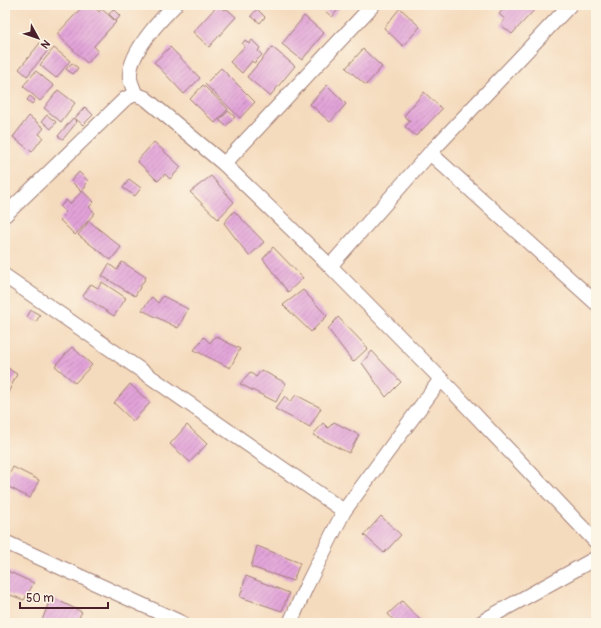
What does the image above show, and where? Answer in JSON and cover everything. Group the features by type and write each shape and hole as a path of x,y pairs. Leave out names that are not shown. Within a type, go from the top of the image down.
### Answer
{"street":[{"path":"135,94 130,79 131,64 145,39 157,23 175,5"},
{"path":"224,164 373,5"},
{"path":"330,266 430,153 570,5"},
{"path":"5,215 125,99 135,94 145,98 224,164 330,266 441,379 596,542"},
{"path":"430,153 596,303"},
{"path":"5,276 344,511"},
{"path":"290,623 306,587 344,511 441,379"},
{"path":"5,542 182,623"},
{"path":"481,623 490,616 596,558"}],"building":[{"path":"84,5 92,5 99,12 102,9 116,22 94,46 98,51 87,63 57,34"},
{"path":"218,5 225,10 227,9 236,17 209,47 193,32"},
{"path":"318,5 342,5 332,17"},
{"path":"507,5 536,5 537,7 512,34 501,25 505,19 499,14"},
{"path":"400,8 420,27 403,46 384,28"},
{"path":"113,9 120,16 116,21 109,14"},
{"path":"257,9 265,17 260,23 251,16"},
{"path":"304,16 324,33 302,60 282,44"},
{"path":"245,40 249,44 252,40 260,48 258,51 262,55 254,63 252,61 242,73 230,62 245,46 242,44"},
{"path":"40,43 49,49 27,76 19,69"},
{"path":"170,47 200,78 184,94 154,62"},
{"path":"272,47 295,66 270,96 247,77"},
{"path":"54,48 70,61 56,78 40,65"},
{"path":"363,49 382,67 366,85 346,68"},
{"path":"72,63 78,68 73,74 66,69"},
{"path":"221,68 255,102 240,118 205,84"},
{"path":"36,71 54,86 40,101 23,86"},
{"path":"203,85 228,109 215,123 190,99"},
{"path":"327,85 346,104 330,122 310,104"},
{"path":"58,90 75,103 61,122 44,108"},
{"path":"424,92 442,109 416,136 405,127 410,121 404,116"},
{"path":"30,96 35,100 32,104 27,100"},
{"path":"85,107 93,115 83,125 75,118"},
{"path":"228,111 235,117 226,126 219,120"},
{"path":"47,115 56,122 51,129 42,121"},
{"path":"29,116 44,128 39,134 43,137 32,152 13,137"},
{"path":"73,118 77,122 63,139 58,136"},
{"path":"154,142 181,167 170,179 165,174 158,181 137,161"},
{"path":"79,172 88,181 84,185 86,187 81,191 71,181"},
{"path":"211,176 234,202 218,219 190,192"},
{"path":"129,179 141,188 135,196 123,188"},
{"path":"82,191 94,202 89,207 95,213 75,235 59,219 66,212 60,207 66,200 70,204"},
{"path":"234,211 264,242 249,256 224,223"},
{"path":"89,221 121,247 111,260 78,235"},
{"path":"273,247 303,278 288,292 263,259"},
{"path":"122,262 146,277 135,296 102,276 109,264 117,270"},
{"path":"102,282 126,298 114,316 83,296 91,284 98,288"},
{"path":"303,290 327,316 311,332 283,305"},
{"path":"163,296 188,309 178,328 142,310 152,297 158,303"},
{"path":"31,310 40,315 36,322 27,317"},
{"path":"338,317 368,348 353,362 328,329"},
{"path":"215,336 240,349 230,368 194,350 204,337 210,343"},
{"path":"72,347 92,365 75,383 55,366"},
{"path":"372,351 401,382 386,397 362,363"},
{"path":"5,366 17,374 7,395 5,394"},
{"path":"261,370 286,383 276,402 240,384 250,372 256,377"},
{"path":"130,384 150,403 133,421 114,403"},
{"path":"296,395 321,408 310,427 275,409 285,396 290,402"},
{"path":"334,422 359,435 349,453 313,435 323,423 328,428"},
{"path":"187,425 207,444 190,462 170,444"},
{"path":"13,467 39,480 30,498 5,485 5,482"},
{"path":"381,516 401,535 384,553 364,535"},
{"path":"257,546 300,563 293,581 251,567"},
{"path":"5,570 34,583 24,600 5,593"},
{"path":"246,576 289,593 282,611 240,597"},
{"path":"51,597 82,612 76,623 41,623"},
{"path":"402,601 423,623 396,623 388,614"},
{"path":"101,618 112,623 99,623"}]}
